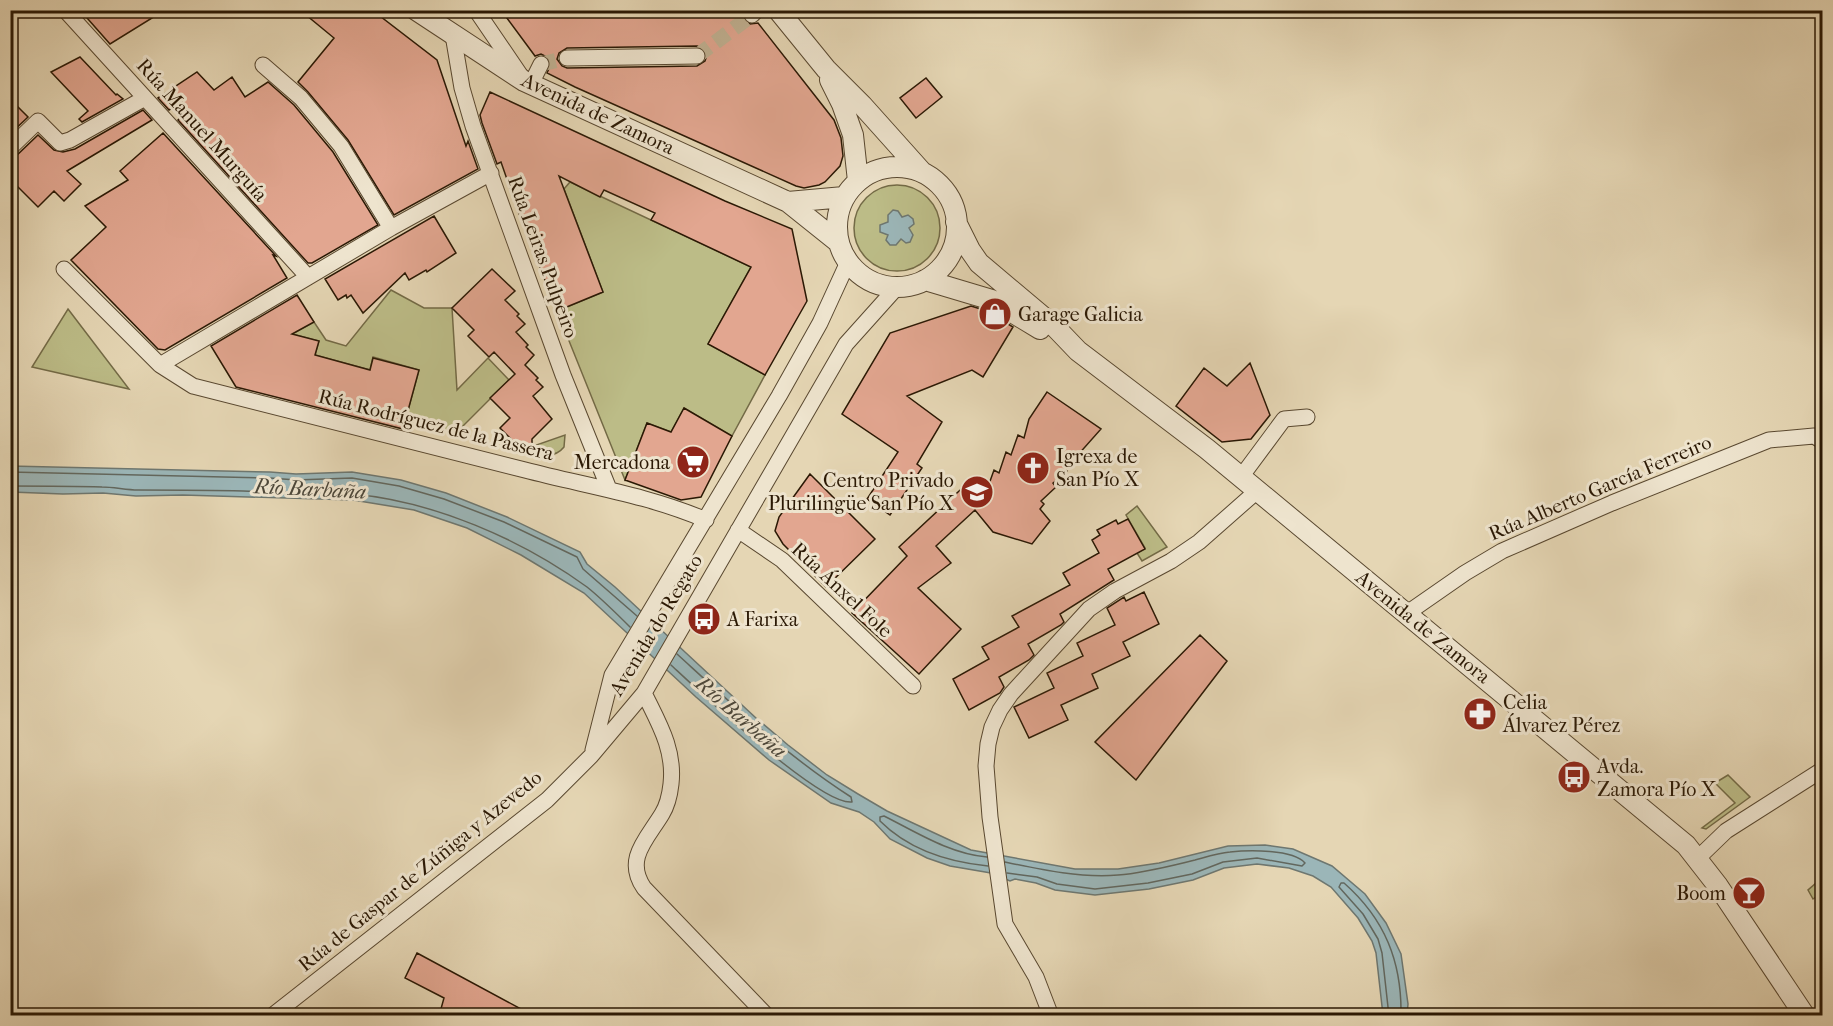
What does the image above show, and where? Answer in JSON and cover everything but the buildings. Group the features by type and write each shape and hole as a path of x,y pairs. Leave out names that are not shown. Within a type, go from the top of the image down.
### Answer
{"street":[{"name":"Rúa Manuel Murguía","path":"65,10 308,277"},
{"name":"Avenida de Zamora","path":"416,10 527,82 788,202 838,242"},
{"path":"476,10 527,82 541,64"},
{"path":"778,10 826,69 924,174 940,185 952,202 956,222 955,242 941,268 925,280 907,286 897,286 869,279 848,262 838,242 836,224 844,197 858,181 875,171 905,167 924,174"},
{"name":"Rúa Leiras Pulpeiro","path":"453,35 467,106 563,375 609,489"},
{"path":"567,58 697,56"},
{"path":"263,66 302,98 341,146 391,228"},
{"path":"826,69 850,125 858,181"},
{"path":"10,148 38,121 60,143 70,140 145,98"},
{"path":"160,365 391,228 491,173"},
{"name":"Avenida de Zamora","path":"788,202 844,197"},
{"name":"Avenida de Zamora","path":"956,222 979,263 1055,327 1078,351"},
{"name":"Avenida do Regato","path":"591,756 612,675 706,520 820,323 848,262"},
{"name":"Rúa Rodríguez de la Passera","path":"64,269 160,365 193,386 531,472 609,489 675,507 706,520"},
{"name":"Avenida de Zamora","path":"925,280 992,300 1078,351 1207,449 1665,826 1698,858 1805,1016"},
{"name":"Avenida do Regato","path":"591,756 644,693 846,344 897,286"},
{"path":"1241,477 1284,419 1308,417"},
{"name":"Rúa Alberto García Ferreiro","path":"1406,614 1465,573 1502,551 1612,503 1769,440 1814,436 1822,441"},
{"path":"1051,1016 1036,977 1005,924 990,817 986,766 992,727 1011,694 1089,609 1199,542 1257,491"},
{"name":"Rúa Ánxel Fole","path":"738,530 782,560 913,686"},
{"path":"644,693 666,738 672,770 671,785 663,812 642,842 638,853 636,872 638,880 767,1016"},
{"name":"Rúa de Gaspar de Zúñiga y Azevedo","path":"272,1016 547,800 591,756"},
{"path":"1698,858 1726,831 1822,770"}],"green space":[{"path":"570,182 751,267 708,344 765,375 732,436 684,408 671,432 647,423 625,480 557,311 603,292 564,189"},
{"path":"897,185 921,192 933,204 940,228 933,252 921,264 897,271 873,264 861,252 854,228 861,204 873,192"},
{"path":"391,290 424,308 452,308 457,390 488,358 509,380 456,433 405,421 419,370 373,357 370,370 315,355 319,341 292,334 314,322 326,340 346,346"},
{"path":"68,309 129,389 32,367"},
{"path":"565,435 564,447 555,454 544,455 522,450"},
{"path":"1137,506 1167,547 1142,561 1137,553 1145,548 1126,515"},
{"path":"1728,775 1750,797 1706,829 1702,828 1735,803 1715,783"},
{"path":"1822,878 1822,898 1820,894 1813,899 1808,890"}],"water":[{"path":"893,210 898,211 902,217 908,215 913,219 914,224 909,228 913,235 910,242 906,243 901,239 896,245 890,245 886,240 888,235 880,232 880,225 888,222 888,215"},
{"name":"Río Barbaña","path":"10,466 296,474 352,472 401,480 446,493 507,517 580,552 587,564 615,587 756,718 827,775 887,811 971,850 1075,869 1118,869 1159,863 1228,846 1265,845 1293,849 1332,866 1365,894 1386,923 1401,954 1408,1004 1407,1015 1383,1015 1376,953 1372,941 1358,918 1331,887 1313,876 1289,868 1257,864 1224,868 1193,880 1149,889 1095,895 1055,890 1015,879 1010,881 991,873 950,866 927,858 890,839 874,822 859,812 831,803 769,760 696,697 584,593 521,555 467,528 414,510 353,500 11,492"}],"tunnel":[{"path":"697,56 752,15"},
{"path":"541,64 567,58"}],"place":[{"name":"Garage Galicia","path":"995,314"},
{"name":"Mercadona","path":"693,462"},
{"name":"Igrexa de San Pío X","path":"1033,468"},
{"name":"Centro Privado Plurilingüe San Pío X","path":"977,492"},
{"name":"A Farixa","path":"704,619"},
{"name":"Celia Álvarez Pérez","path":"1480,714"},
{"name":"Avda. Zamora Pío X","path":"1574,777"},
{"name":"Boom","path":"1749,893"}]}
